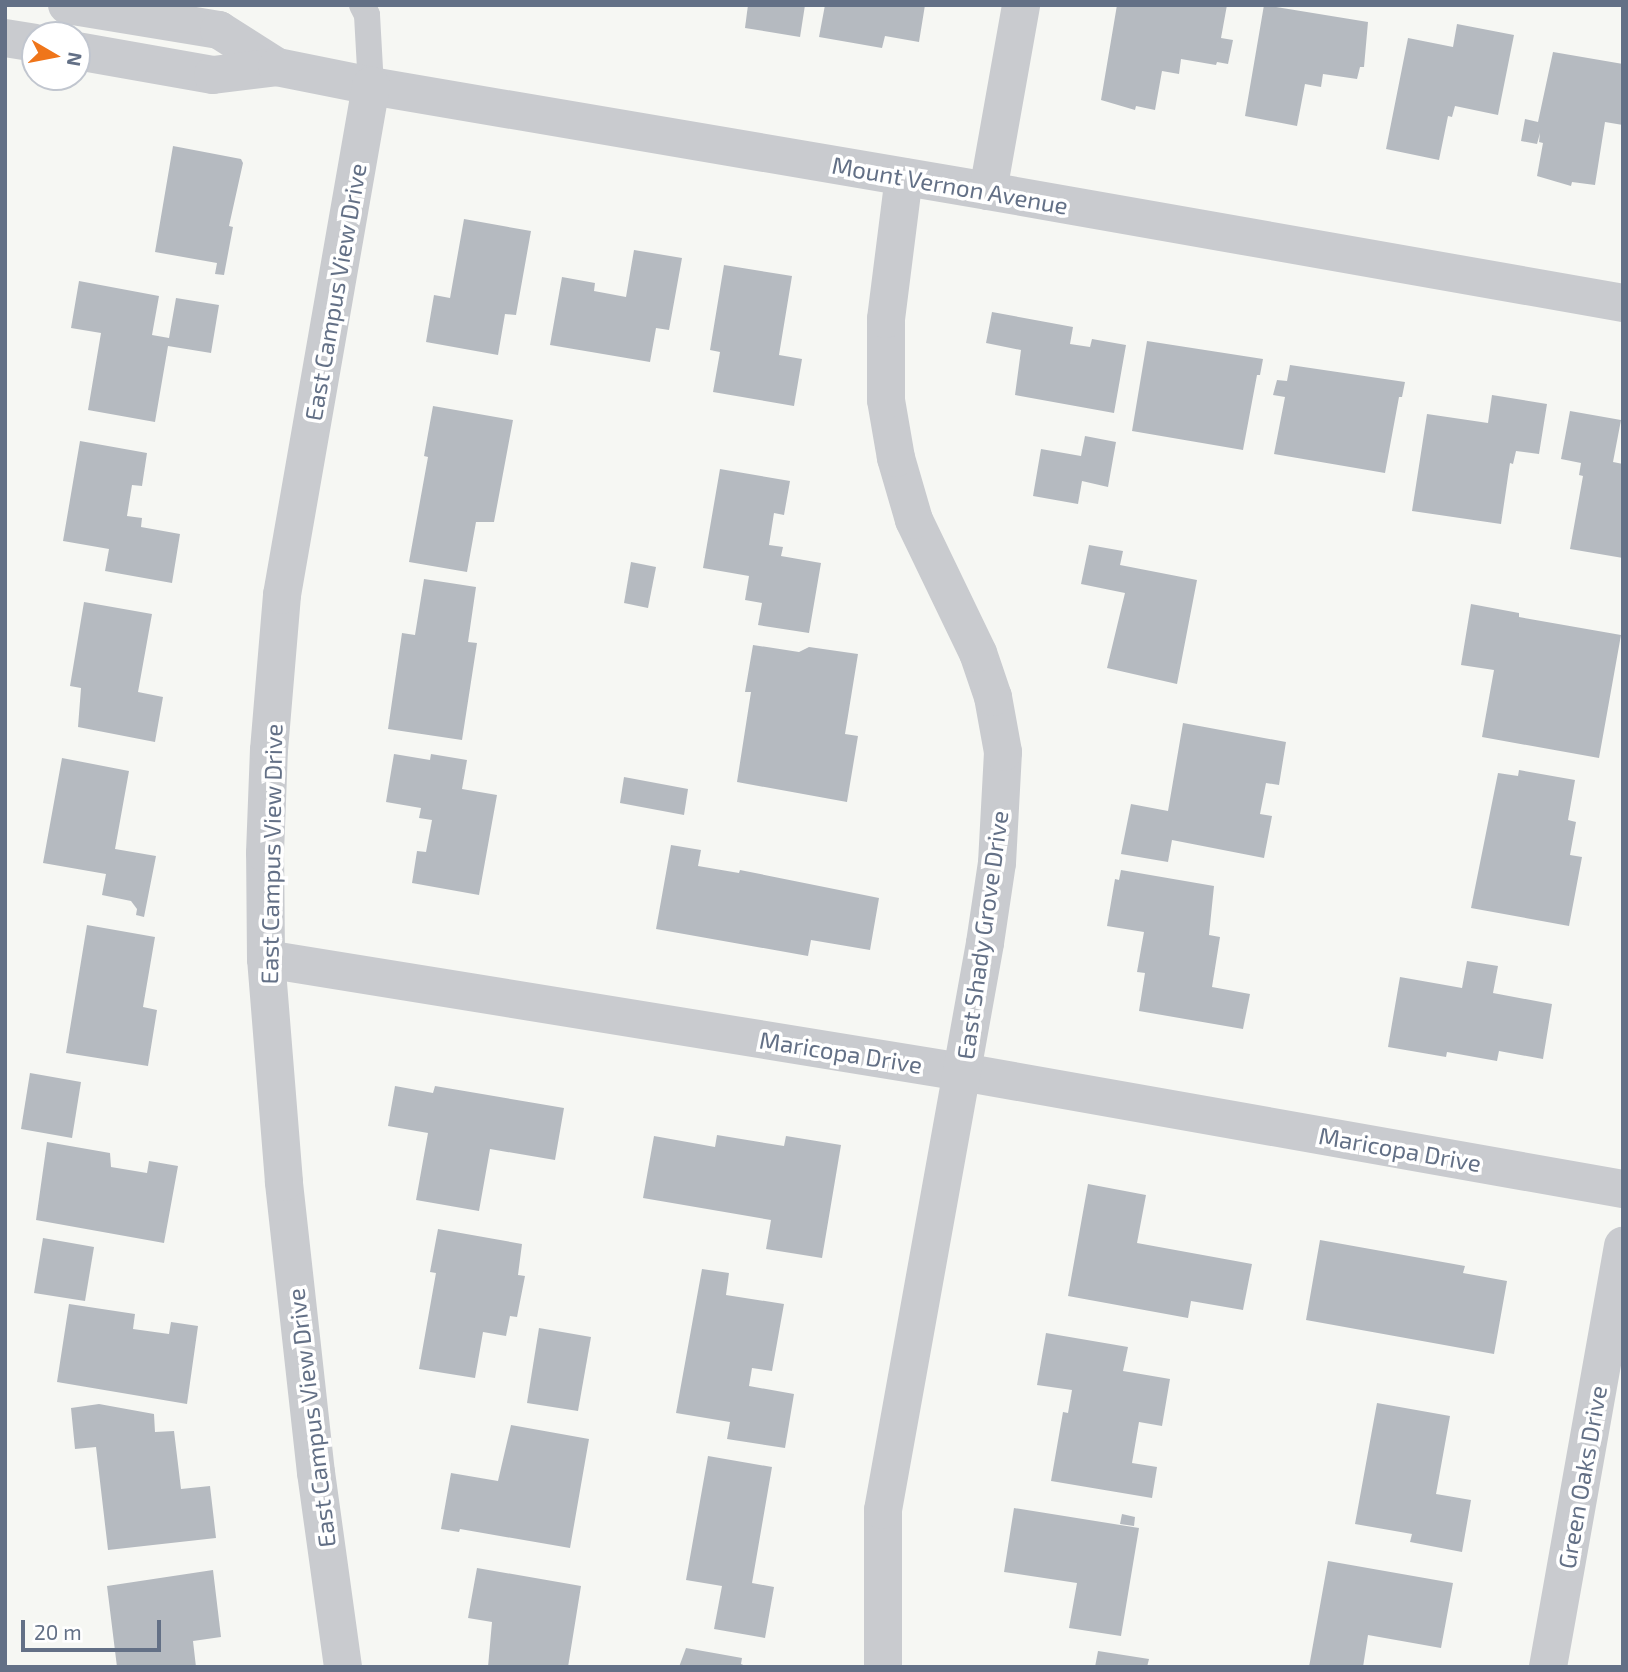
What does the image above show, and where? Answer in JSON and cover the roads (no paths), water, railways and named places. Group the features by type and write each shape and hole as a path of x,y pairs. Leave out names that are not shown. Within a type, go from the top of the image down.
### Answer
{"street":[{"name":"Mount Vernon Avenue","path":"67,5 219,30 277,67"},
{"path":"988,191 1021,5"},
{"name":"Mount Vernon Avenue","path":"91,53 213,75 277,67 371,86 1623,303"},
{"name":"East Campus View Drive","path":"343,1667 313,1446 284,1182 266,959 269,750 282,595 371,86"},
{"name":"East Shady Grove Drive","path":"883,1667 883,1510 997,863 1003,752 993,697 978,653 914,520 896,458 886,400 886,318 904,177"},
{"name":"Maricopa Drive","path":"266,959 962,1072 1623,1189"},
{"name":"Green Oaks Drive","path":"1548,1667 1623,1246"}],"lane":[{"path":"367,9 371,86"}]}
